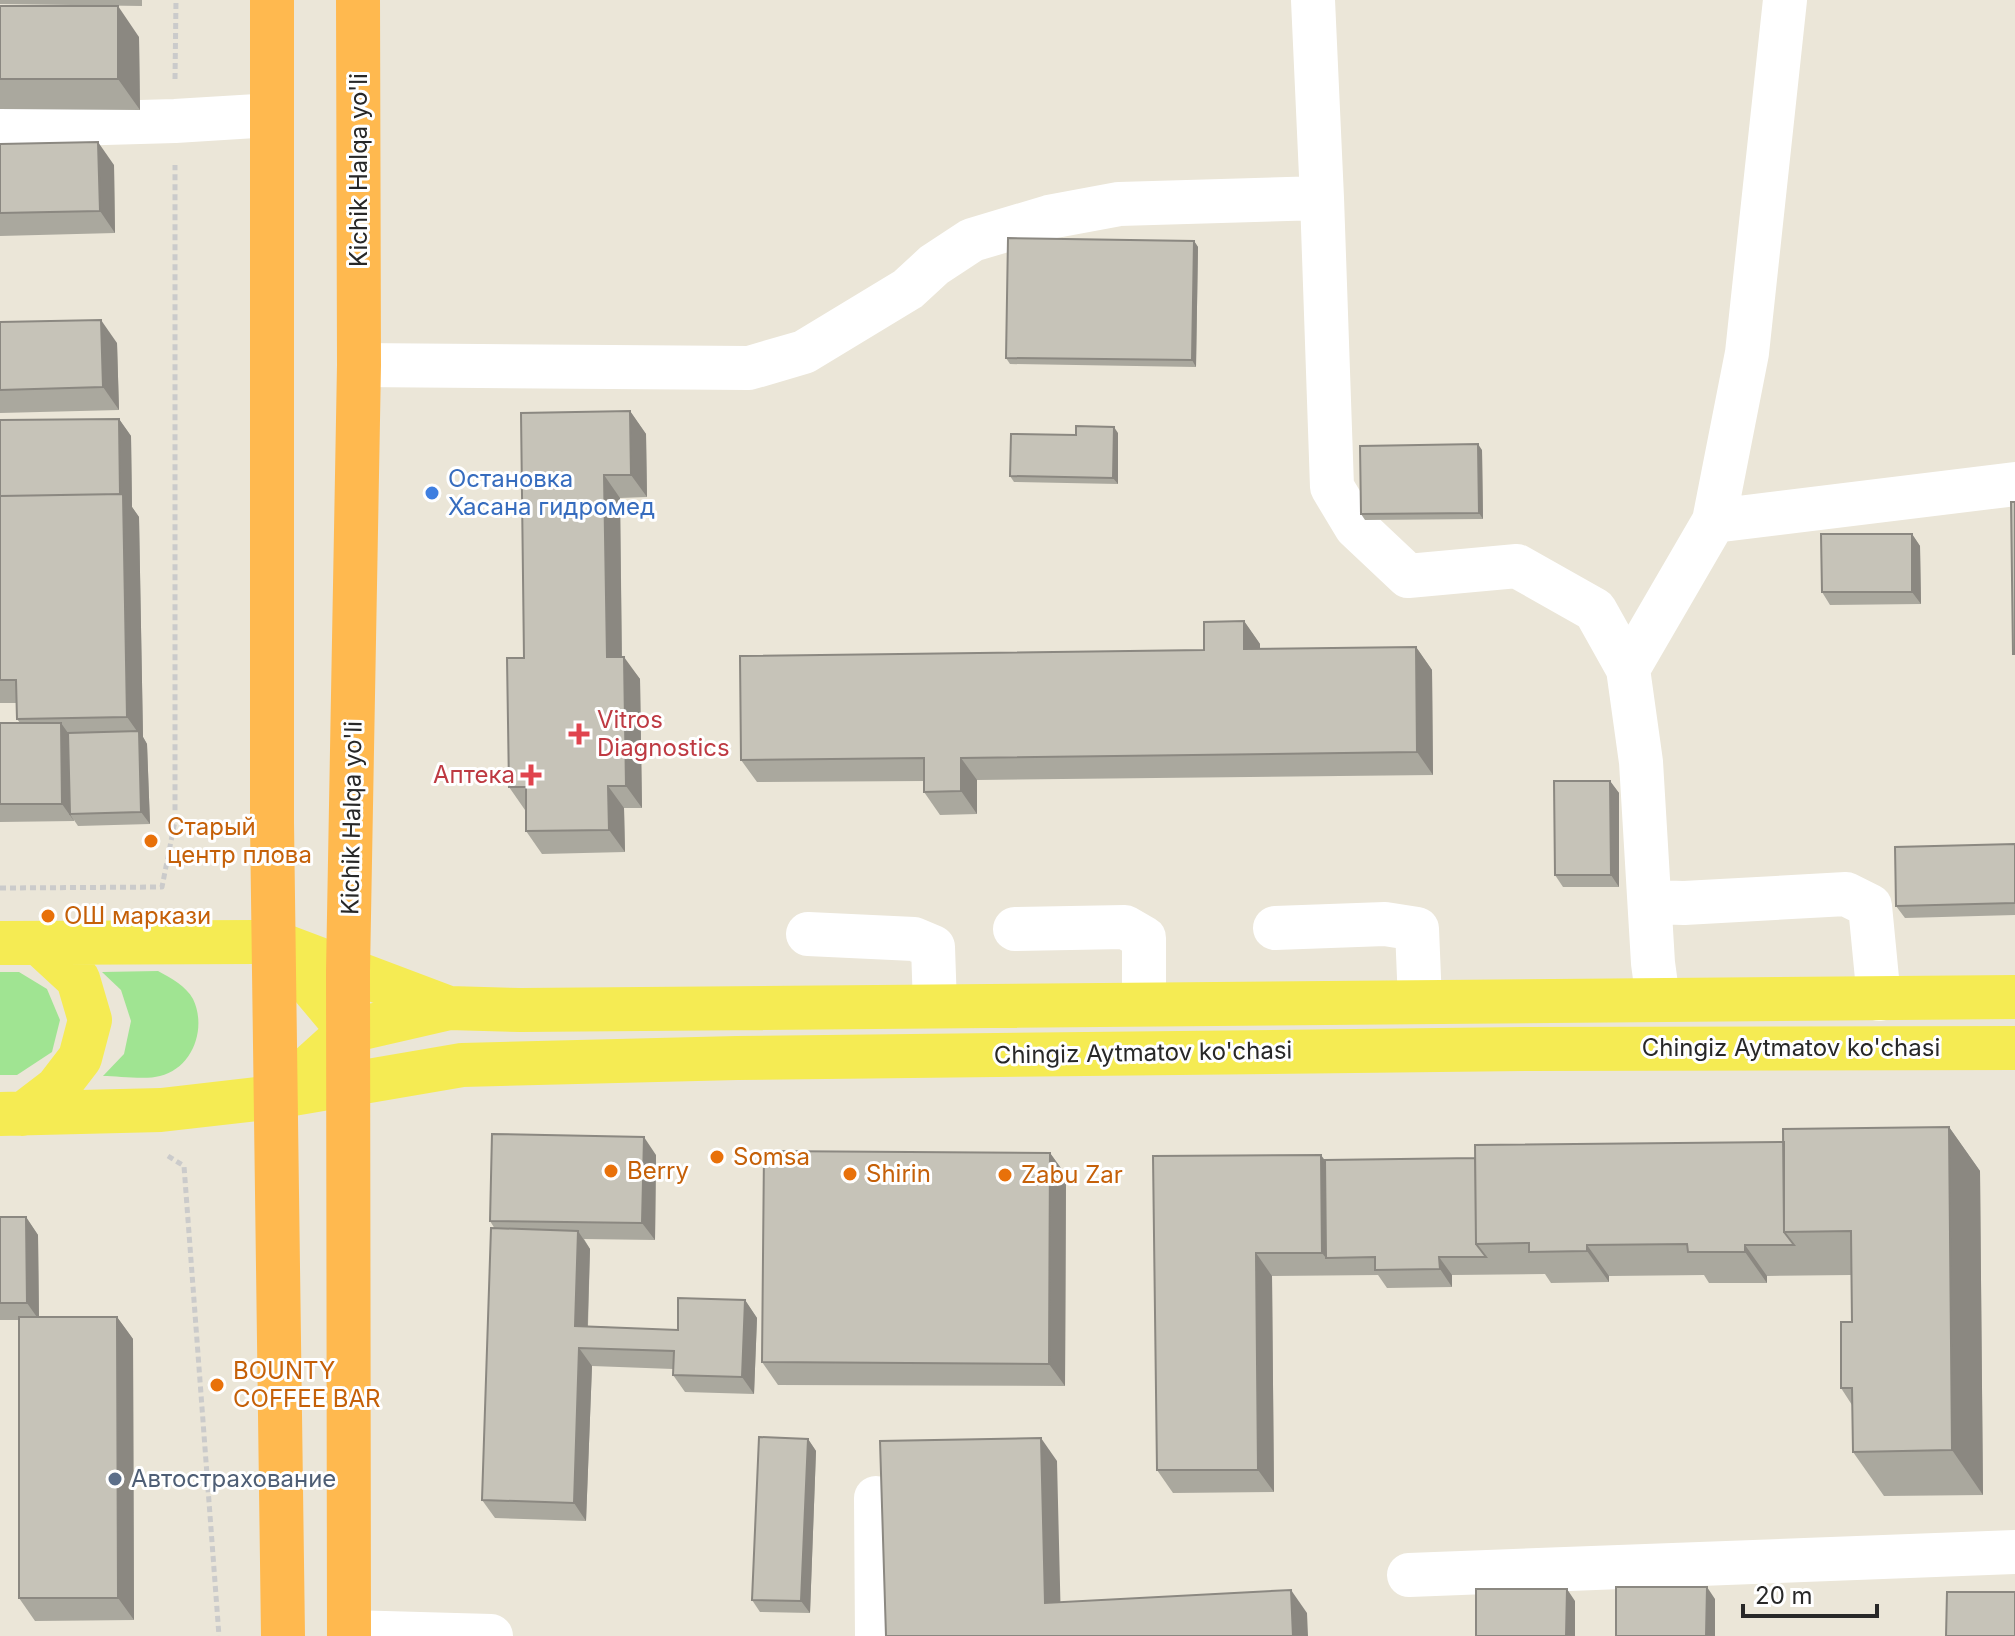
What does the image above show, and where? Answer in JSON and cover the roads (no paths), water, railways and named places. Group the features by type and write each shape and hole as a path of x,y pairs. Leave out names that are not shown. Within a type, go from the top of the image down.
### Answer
{"highway":[{"path":"272,0 275,1097 283,1636"},
{"name":"Kichik Halqa yo'li","path":"349,1634 348,971 359,365 358,0"}],"main road":[{"name":"Chingiz Aytmatov ko'chasi","path":"20,943 274,942 449,1008"},
{"path":"274,942 349,1031"},
{"path":"12,1114 57,1088 80,1058 90,1020 78,979 20,943"},
{"name":"Chingiz Aytmatov ko'chasi","path":"275,1097 349,1031 449,1008 521,1010 2015,997"},
{"name":"Chingiz Aytmatov ko'chasi","path":"12,1114 127,1113 275,1097 462,1065 737,1058 1492,1049 2015,1048"}],"street":[{"path":"1313,0 1332,487 1356,527 1408,576 1517,566 1595,610 1628,669 1641,762 1658,1000"},
{"path":"1628,669 1714,521 1747,353 1785,0"},
{"path":"0,126 271,115"},
{"path":"359,365 749,368 804,352 908,289 934,265 972,240 1049,217 1119,204 1322,198"},
{"path":"1714,521 2015,484"},
{"path":"1650,902 1846,894 1870,906 1879,999"},
{"path":"1275,928 1385,924 1417,929 1420,1002"},
{"path":"1015,929 1125,927 1144,938 1144,1004"},
{"path":"808,934 914,939 933,947 935,1006"},
{"path":"876,1498 877,1636"},
{"path":"1409,1575 2015,1552"},
{"path":"349,1634 491,1636"}],"place":[{"name":"Остановка Хасана гидромед","path":"432,493"},
{"name":"Vitros Diagnostics","path":"579,734"},
{"name":"Аптека","path":"531,775"},
{"name":"Старый центр плова","path":"151,841"},
{"name":"ОШ маркази","path":"48,916"},
{"name":"Somsa","path":"717,1157"},
{"name":"Berry","path":"611,1171"},
{"name":"Shirin","path":"850,1174"},
{"name":"Zabu Zar","path":"1005,1175"},
{"name":"BOUNTY COFFEE BAR","path":"217,1385"},
{"name":"Автострахование","path":"115,1479"}]}
